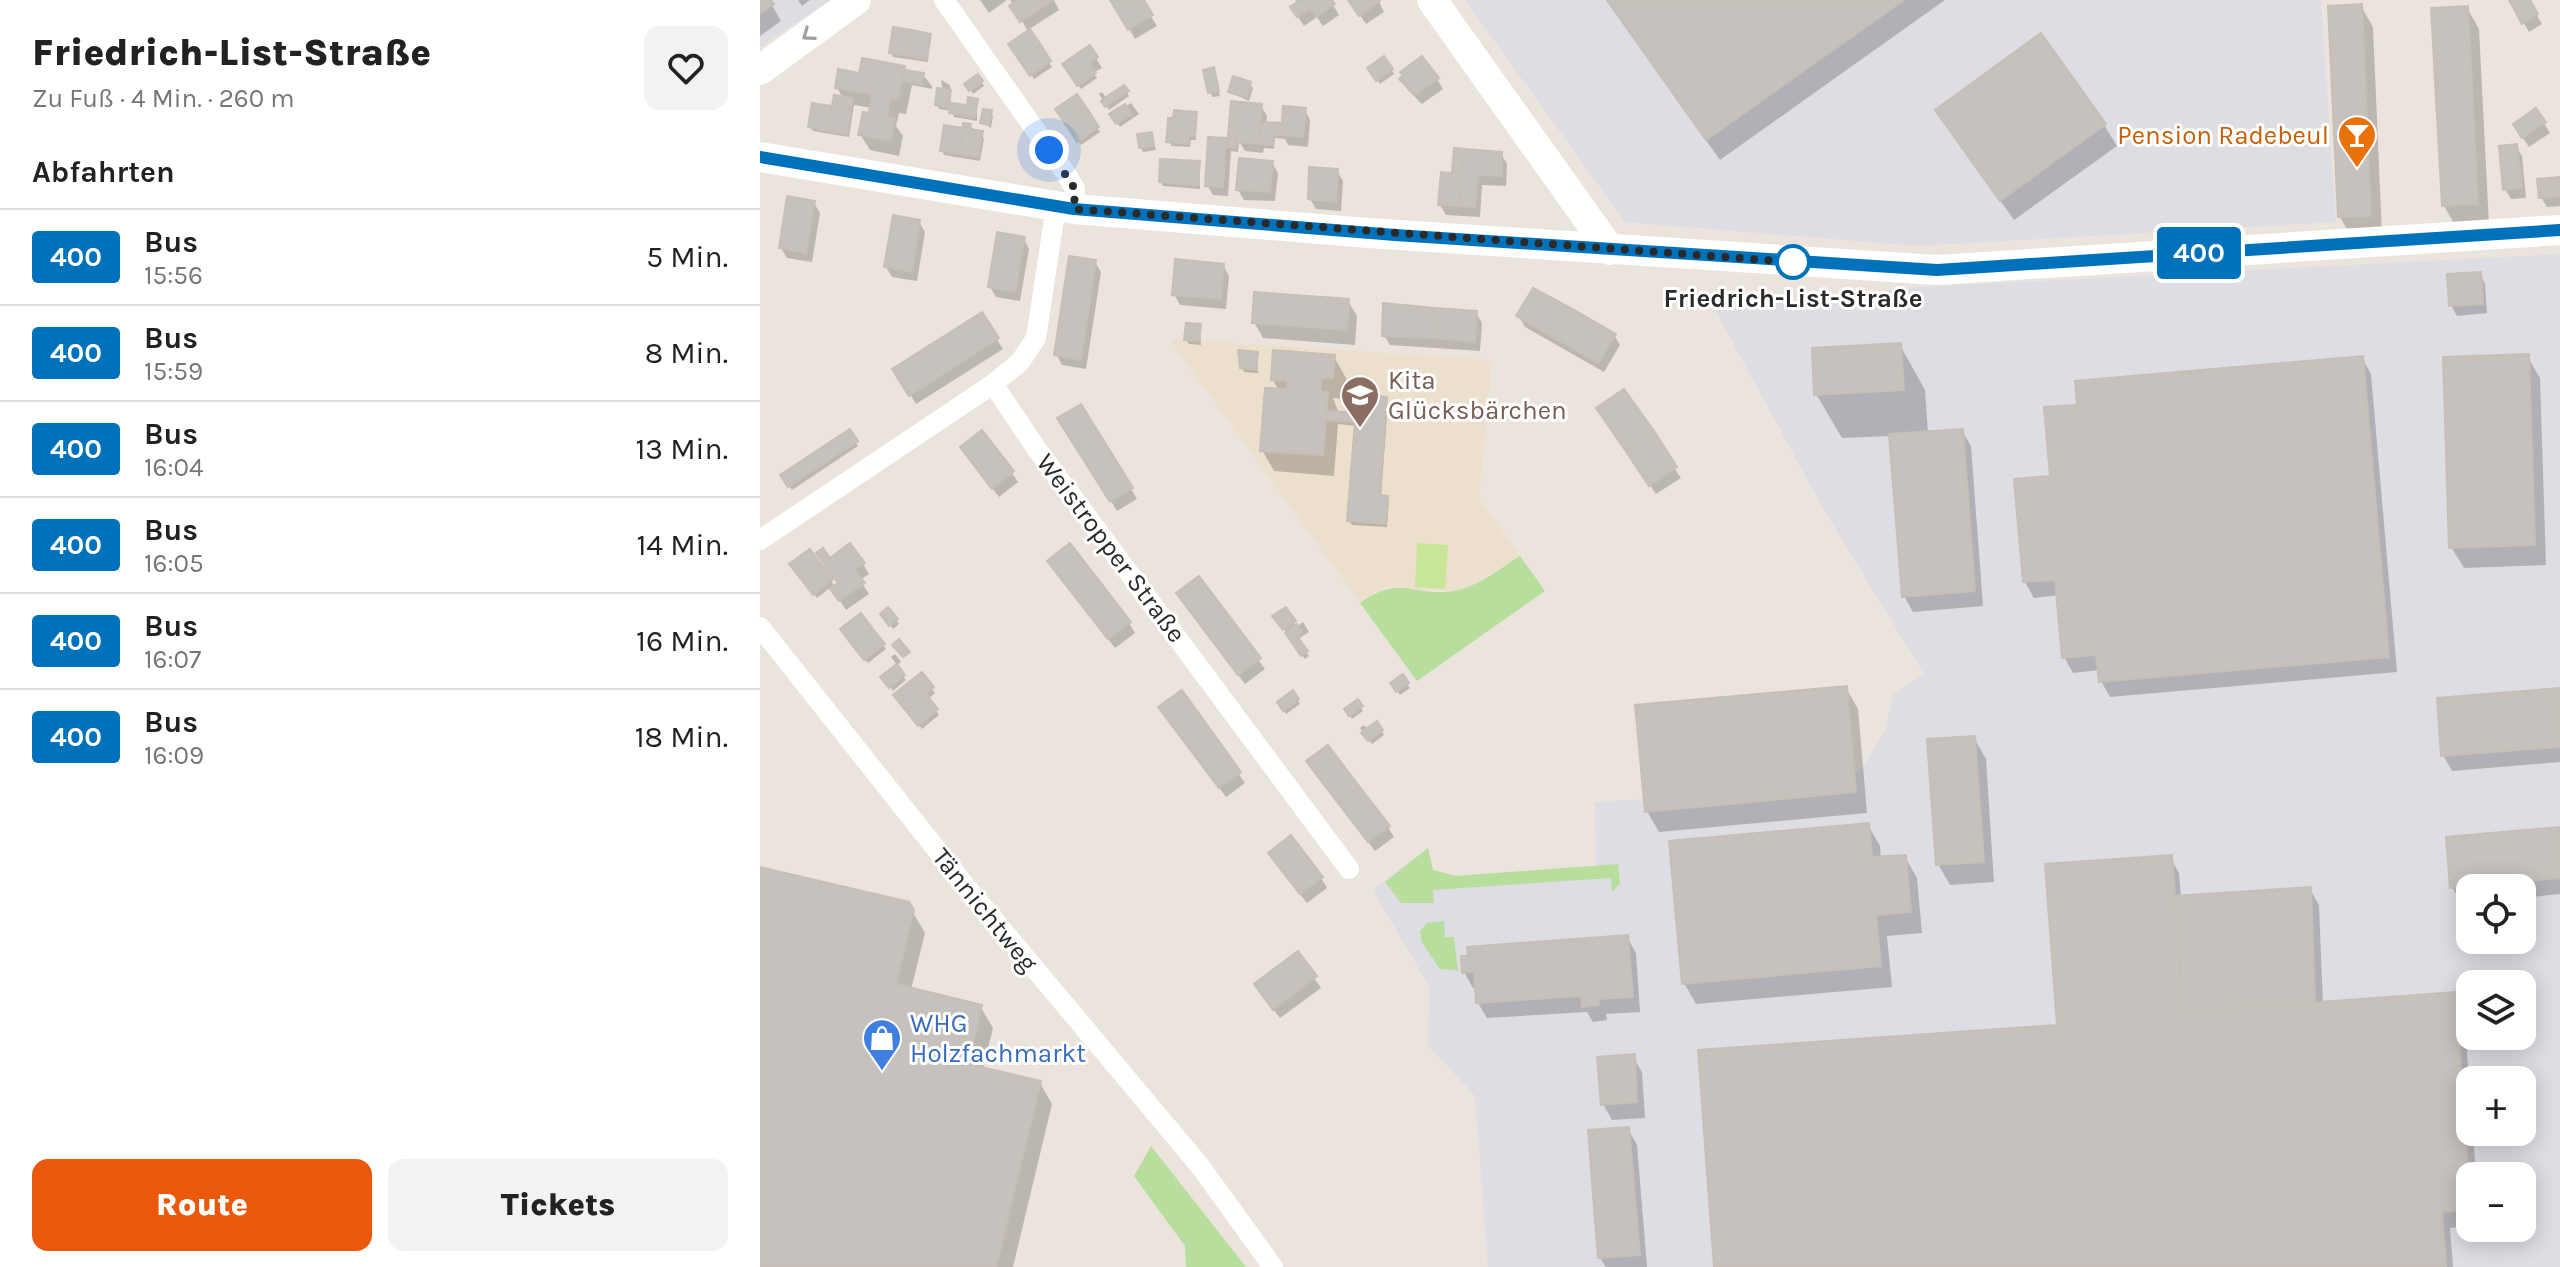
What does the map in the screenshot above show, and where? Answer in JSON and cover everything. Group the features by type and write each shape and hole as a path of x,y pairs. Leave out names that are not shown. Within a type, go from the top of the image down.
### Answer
{"street":[{"path":"760,70 856,0"},
{"path":"760,540 993,384 1020,362 1036,338 1065,208 1075,189 944,0"},
{"path":"1432,0 1610,250"},
{"path":"760,157 1065,208 1610,250 1937,270 2560,230"},
{"name":"Weistropper Straße","path":"993,384 1036,448 1349,869"},
{"name":"Tännichtweg","path":"760,627 977,901 1200,1166 1273,1267"}],"shaded area":[{"path":"760,0 831,0 760,47"},
{"path":"1465,0 2321,0 2336,222 1917,246 1625,222"},
{"path":"2560,254 2560,1267 1488,1267 1475,1096 1428,1045 1429,986 1373,890 1428,848 1433,870 1456,876 1596,866 1595,802 1811,789 1861,770 1885,731 1893,695 1924,674 1824,510 1715,310 1906,288"},
{"name":"Kita Glücksbärchen","path":"1169,339 1492,360 1479,498 1520,556 1470,586 1452,591 1383,587 1360,603"}],"green space":[{"path":"1417,543 1448,545 1445,589 1415,587"},
{"path":"1520,556 1545,591 1417,681 1360,603 1387,589 1440,592 1463,589"},
{"path":"1428,848 1433,870 1456,876 1618,864 1620,883 1612,892 1611,878 1433,890 1434,903 1401,903 1385,882"},
{"path":"1444,921 1445,937 1454,937 1458,971 1440,969 1422,943 1420,931 1427,923"},
{"path":"1151,1146 1246,1267 1186,1267 1185,1246 1134,1176"}],"building":[{"path":"760,0 771,0 774,4 760,14"},
{"path":"1018,0 1053,0 1020,22 1009,6"},
{"path":"1110,0 1144,0 1153,15 1128,30"},
{"path":"1300,0 1332,0 1335,4 1316,17 1310,8 1297,17 1290,7"},
{"path":"1348,0 1380,0 1380,1 1359,16"},
{"path":"1607,0 1904,0 1706,140"},
{"path":"2509,0 2530,0 2538,14 2522,24"},
{"path":"2362,4 2371,216 2338,217 2328,6"},
{"path":"2468,6 2478,204 2442,206 2431,8"},
{"path":"893,27 912,30 908,56 889,53"},
{"path":"1030,29 1041,45 1019,60 1008,44"},
{"path":"912,30 931,34 927,59 908,56"},
{"path":"2041,33 2106,124 2000,201 1935,110"},
{"path":"1041,45 1051,61 1030,76 1019,60"},
{"path":"1090,45 1098,57 1070,75 1062,64"},
{"path":"1384,56 1393,69 1376,81 1367,68"},
{"path":"1422,56 1439,78 1415,95 1399,79 1403,75 1400,72"},
{"path":"862,58 905,66 898,99 890,98 887,117 895,119 891,141 858,135 863,112 869,113 872,94 835,88 838,69 859,73"},
{"path":"1089,63 1096,73 1077,86 1070,75"},
{"path":"1214,67 1219,91 1208,93 1203,70"},
{"path":"906,70 924,73 922,84 904,81"},
{"path":"978,74 983,81 969,91 964,84"},
{"path":"1233,76 1251,82 1247,98 1228,92"},
{"path":"1124,85 1129,91 1116,99 1112,93"},
{"path":"937,88 951,90 948,108 935,105"},
{"path":"1112,93 1116,99 1105,107 1101,101"},
{"path":"1077,94 1088,110 1066,125 1055,109"},
{"path":"834,95 853,98 851,109 832,106"},
{"path":"968,97 978,99 975,117 966,116"},
{"path":"1231,101 1241,102 1236,148 1227,147"},
{"path":"1241,102 1262,104 1259,144 1237,142"},
{"path":"812,103 832,106 828,131 808,127"},
{"path":"951,103 967,105 966,116 949,113"},
{"path":"1125,104 1132,114 1116,124 1109,114"},
{"path":"832,106 851,109 847,134 828,131"},
{"path":"1283,106 1306,108 1303,137 1281,135"},
{"path":"2536,108 2546,122 2522,138 2513,124"},
{"path":"983,109 992,110 989,125 980,123"},
{"path":"1088,110 1099,127 1077,142 1066,125"},
{"path":"1174,110 1183,111 1181,135 1167,134 1168,118 1173,118"},
{"path":"1183,111 1197,112 1195,136 1181,135"},
{"path":"1260,122 1282,123 1281,135 1273,135 1273,145 1259,144"},
{"path":"963,123 971,124 970,129 983,131 978,157 959,154"},
{"path":"944,125 963,128 959,154 940,151"},
{"path":"1152,132 1154,146 1139,148 1137,134"},
{"path":"1167,134 1189,136 1189,144 1166,142"},
{"path":"1208,137 1226,138 1223,187 1205,186"},
{"path":"2517,144 2522,188 2503,190 2499,146"},
{"path":"1454,148 1464,149 1459,206 1438,205 1441,172 1452,173"},
{"path":"1464,149 1502,152 1502,176 1478,175 1475,207 1459,206"},
{"path":"1239,158 1273,161 1270,192 1236,190"},
{"path":"1160,159 1180,160 1179,184 1159,182"},
{"path":"1180,160 1200,161 1198,185 1179,184"},
{"path":"1309,167 1338,169 1336,202 1308,199"},
{"path":"2560,177 2560,196 2539,198 2537,179"},
{"path":"787,196 815,201 806,253 779,248"},
{"path":"893,215 920,220 912,272 884,267"},
{"path":"997,232 1025,237 1015,292 988,287"},
{"path":"1069,256 1096,260 1081,360 1054,355"},
{"path":"1175,259 1224,264 1221,299 1172,295"},
{"path":"2481,272 2483,304 2449,306 2447,274"},
{"path":"1533,288 1576,311 1560,341 1516,316"},
{"path":"1254,292 1349,299 1347,330 1252,323"},
{"path":"1383,303 1434,308 1433,338 1382,336"},
{"path":"1434,308 1477,311 1475,342 1433,338"},
{"path":"1576,311 1616,334 1598,363 1560,341"},
{"path":"982,312 999,338 909,396 892,369"},
{"path":"1186,323 1201,324 1199,341 1184,340"},
{"path":"1901,343 1904,390 1814,395 1812,348"},
{"path":"1238,350 1258,352 1256,370 1240,368"},
{"path":"1273,350 1335,355 1333,378 1321,378 1321,391 1328,392 1323,455 1260,451 1265,388 1287,389 1287,381 1271,380"},
{"path":"2529,354 2535,545 2449,548 2443,357"},
{"path":"2363,356 2389,657 2099,682 2096,655 2062,658 2055,580 2023,582 2014,479 2050,476 2044,407 2077,405 2075,381"},
{"path":"1624,389 1654,431 1625,450 1596,408"},
{"path":"1347,394 1387,397 1380,495 1388,496 1386,524 1347,521 1355,422 1326,420 1327,411 1346,412"},
{"path":"1081,404 1133,488 1110,502 1057,418"},
{"path":"850,429 858,441 788,487 780,475"},
{"path":"1963,429 1975,591 1902,597 1889,434"},
{"path":"982,430 1014,471 992,489 960,447"},
{"path":"1654,431 1677,467 1649,486 1625,450"},
{"path":"850,543 865,563 855,570 865,583 839,601 830,589 838,583 816,553 823,548 830,558"},
{"path":"1070,543 1131,622 1108,639 1047,561"},
{"path":"810,549 821,564 801,579 789,564"},
{"path":"821,564 833,579 813,595 801,579"},
{"path":"1199,576 1261,658 1238,675 1176,593"},
{"path":"888,607 898,619 889,626 880,614"},
{"path":"1286,607 1296,621 1283,630 1272,616"},
{"path":"861,613 873,629 852,645 840,629"},
{"path":"1297,624 1302,631 1292,643 1285,633"},
{"path":"873,629 885,644 864,660 852,645"},
{"path":"899,639 910,652 903,657 892,645"},
{"path":"1299,639 1308,651 1301,656 1292,643"},
{"path":"897,664 905,675 889,688 880,677"},
{"path":"922,672 934,687 926,694 913,679"},
{"path":"1403,674 1409,683 1396,692 1390,683"},
{"path":"913,679 926,694 906,711 893,695"},
{"path":"1847,686 1856,792 1645,812 1635,705"},
{"path":"2560,688 2560,747 2441,756 2437,698"},
{"path":"1182,690 1241,772 1219,788 1158,707"},
{"path":"1293,690 1299,699 1283,711 1277,702"},
{"path":"926,694 938,709 918,726 906,711"},
{"path":"1358,699 1363,706 1349,716 1344,709"},
{"path":"1377,721 1383,730 1368,741 1361,733"},
{"path":"1975,736 1984,862 1936,865 1927,739"},
{"path":"1328,745 1359,786 1338,803 1306,761"},
{"path":"1359,786 1390,826 1368,842 1338,803"},
{"path":"1869,823 1872,857 1906,855 1911,912 1876,915 1881,966 1682,984 1669,841"},
{"path":"2560,827 2560,878 2536,880 2536,874 2456,874 2456,887 2450,888 2446,837"},
{"path":"1291,835 1323,877 1300,894 1268,853"},
{"path":"2172,855 2183,1012 2456,992 2456,1050 2460,1050 2461,1066 2456,1066 2456,1146 2466,1146 2467,1162 2456,1162 2456,1211 2442,1212 2446,1267 1714,1267 1698,1050 2057,1025 2045,864"},
{"name":"WHG Holzfachmarkt","path":"760,867 909,902 914,910 896,984 982,1005 968,1064 1041,1081 996,1267 760,1267"},
{"path":"2311,887 2315,1002 2183,1012 2175,896"},
{"path":"1628,935 1633,997 1598,999 1599,1005 1582,1007 1581,996 1476,1003 1474,972 1462,973 1461,956 1468,956 1467,947"},
{"path":"1298,951 1317,976 1273,1010 1254,984"},
{"path":"1635,1054 1637,1102 1601,1105 1597,1057"},
{"path":"1629,1127 1640,1255 1598,1258 1588,1130"}],"bus line":[{"name":"400","path":"760,157 1074,209 1395,235 1937,270 2429,236 2560,230"}],"place":[{"name":"Pension Radebeul","path":"2357,169"},
{"name":"Friedrich-List-Straße","path":"1793,262"},
{"name":"Kita Glücksbärchen","path":"1360,429"},
{"name":"WHG Holzfachmarkt","path":"882,1072"}],"route":[{"path":"1049,150 1075,189 1074,209 1793,262"}]}
